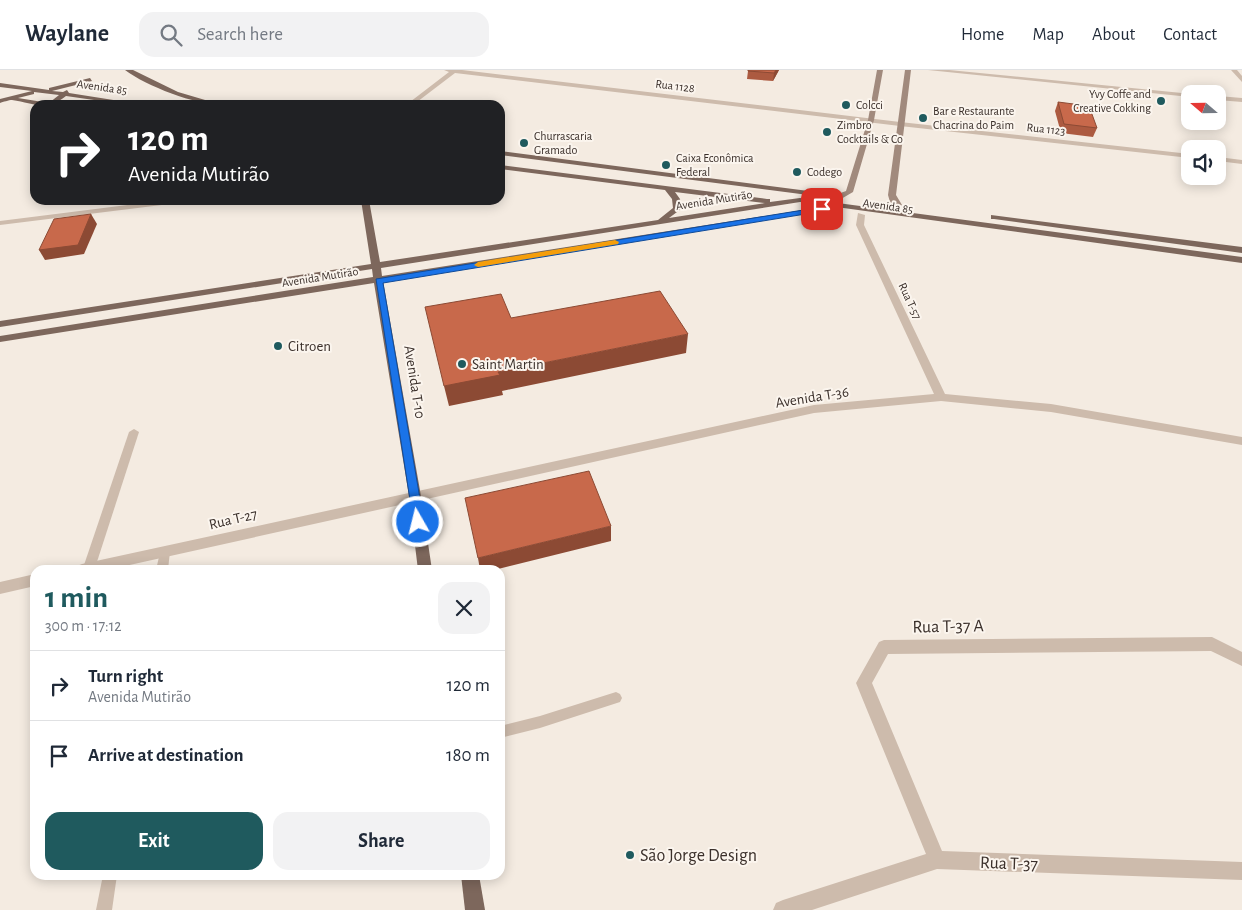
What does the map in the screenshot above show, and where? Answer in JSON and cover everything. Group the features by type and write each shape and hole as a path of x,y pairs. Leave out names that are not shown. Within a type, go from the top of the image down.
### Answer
{"main road":[{"path":"128,70 176,93 201,100"},
{"path":"838,197 849,192 871,120 880,70"},
{"path":"898,205 893,200 892,195 908,70"},
{"path":"56,100 95,76"},
{"path":"2,99 90,80"},
{"name":"Avenida 85","path":"0,85 107,100"},
{"path":"2,99 30,102"},
{"name":"Avenida 85","path":"505,154 1242,250"},
{"name":"Avenida 85","path":"505,168 666,187 1242,267"},
{"path":"659,222 677,209 678,202 675,196 666,187"},
{"path":"779,203 800,200 1242,260"},
{"name":"Avenida Mutirão","path":"0,324 779,203"},
{"name":"Avenida T-10","path":"365,205 415,496 424,565"},
{"name":"Avenida Mutirão","path":"0,339 378,281 822,209"},
{"path":"471,880 476,910"}],"street":[{"name":"Rua 1128","path":"452,70 900,124"},
{"path":"415,100 452,70"},
{"path":"930,70 1181,94"},
{"path":"1234,70 1242,80"},
{"path":"1226,99 1242,100"},
{"name":"Rua 1123","path":"900,124 1181,155"},
{"path":"1226,160 1242,162"},
{"path":"0,223 146,205"},
{"name":"Rua T-57","path":"861,215 860,225 941,397"},
{"name":"Avenida T-36","path":"392,500 814,409 941,397 1051,408 1242,442"},
{"name":"Rua T-27","path":"104,565 392,500"},
{"path":"0,588 30,581"},
{"name":"Rua T-37 A","path":"937,860 864,683 884,647 1212,644 1242,659"},
{"name":"Rua T-37","path":"783,910 937,860 1242,871"}],"lane":[{"path":"87,565 134,432"},
{"path":"163,565 165,551"},
{"path":"505,731 540,722 616,698"},
{"path":"104,910 109,880"}],"building":[{"path":"748,70 776,70 774,73"},
{"path":"1058,102 1089,106 1097,128 1064,124"},
{"path":"91,214 78,245 39,250 54,219"},
{"path":"660,291 688,334 498,372 500,375 444,386 425,307 501,294 511,318"},
{"path":"589,471 611,526 478,558 465,498"}],"slow traffic":[{"path":"478,265 615,242"}],"place":[{"name":"Yvy Coffe and Creative Cokking","path":"1161,101"},
{"name":"Colcci","path":"846,105"},
{"name":"Bar e Restaurante Chacrina do Paim","path":"923,118"},
{"name":"Zimbro Cocktails & Co","path":"827,132"},
{"name":"Churrascaria Gramado","path":"524,143"},
{"name":"Caixa Econômica Federal","path":"666,165"},
{"name":"Codego","path":"797,172"},
{"name":"Citroen","path":"278,346"},
{"name":"Saint Martin","path":"462,364"},
{"name":"São Jorge Design","path":"630,855"}],"route":[{"path":"418,522 378,281 822,209"}]}
